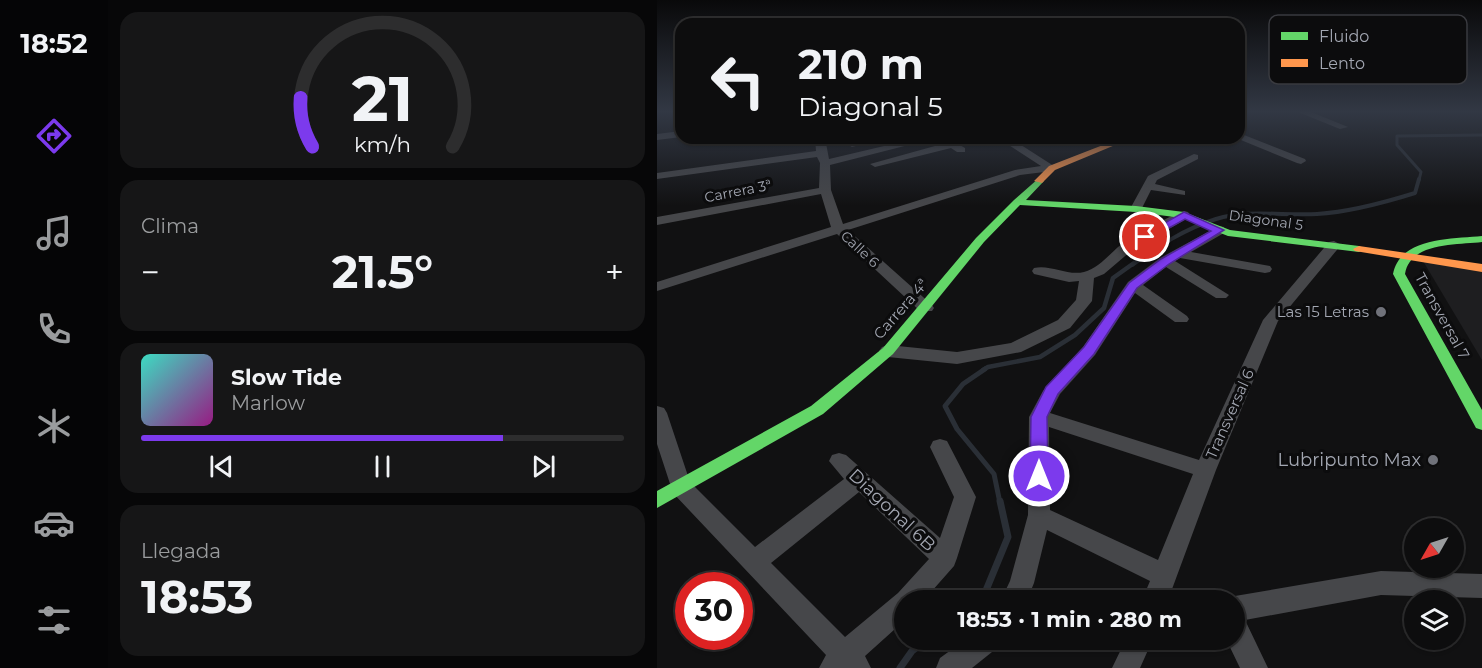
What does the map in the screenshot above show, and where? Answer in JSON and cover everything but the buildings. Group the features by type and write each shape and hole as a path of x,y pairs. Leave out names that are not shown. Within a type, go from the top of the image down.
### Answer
{"street":[{"path":"1256,143 1301,162"},
{"name":"Calle 6","path":"821,144 825,190 838,228 926,308"},
{"path":"657,176 823,158 906,144"},
{"path":"882,170 875,164 953,144 961,150"},
{"path":"1013,144 1051,168"},
{"name":"Carrera 4ª","path":"657,500 817,410 888,351 926,308 980,240 1051,168 1098,144"},
{"path":"902,145 914,154"},
{"path":"1136,209 1152,178 1194,157"},
{"path":"657,287 1019,172 1051,168"},
{"path":"1147,186 1181,193"},
{"name":"Carrera 3ª","path":"657,221 825,190"},
{"name":"Diagonal 5","path":"1017,202 1136,209 1202,223 1482,268"},
{"path":"1019,590 1039,515 1039,417 1052,391 1089,351 1133,285 1172,258 1202,223"},
{"path":"1039,271 1069,278 1087,276 1099,271 1126,248 1202,223"},
{"path":"1405,255 1427,247 1482,239"},
{"name":"Transversal 6","path":"1159,590 1205,470 1271,320 1334,245"},
{"name":"Transversal 7","path":"1405,255 1399,264 1399,274 1482,424"},
{"path":"1172,258 1265,269"},
{"path":"1172,258 1221,295"},
{"path":"888,351 957,358 1015,348 1064,324 1084,301 1087,276"},
{"path":"1133,285 1181,320"},
{"path":"657,413 681,486 754,562 845,664 894,614"},
{"path":"1039,417 1205,470"},
{"path":"918,590 945,558 965,497 941,447"},
{"name":"Diagonal 6B","path":"839,461 945,558"},
{"path":"754,562 860,479"},
{"path":"1039,515 1164,575"},
{"path":"1245,607 1381,583 1482,586"},
{"path":"950,668 974,650"},
{"path":"1126,668 1135,650"},
{"path":"1244,650 1250,666"}],"shaded area":[{"path":"1423,261 1482,271 1482,360"}],"waterway":[{"path":"1397,143 1421,172 1419,180"},
{"path":"1132,265 1182,233 1216,219 1241,214 1317,214 1354,209 1415,193 1419,179"},
{"path":"983,370 988,367 1040,357 1075,335 1104,308 1113,278 1134,263"},
{"path":"985,369 963,384 945,406 957,429 994,474 1000,503"},
{"path":"986,590 1008,537 1000,501"},
{"path":"900,668 913,650"}],"traffic: fast":[{"path":"657,500 817,410 888,351 980,240 1039,181"},
{"path":"1017,202 1136,209 1184,215 1228,233 1359,249"},
{"path":"1482,239 1445,243 1418,250 1408,255 1401,263 1399,274 1482,424"}],"traffic: slow":[{"path":"1039,181 1052,168 1113,144"},
{"path":"1359,249 1482,268"}],"place":[{"name":"Las 15 Letras","path":"1381,312"},
{"name":"Lubripunto Max","path":"1433,460"}],"route":[{"path":"1039,476 1039,417 1052,391 1089,351 1133,285 1165,261 1219,230 1184,215 1145,237"}]}
